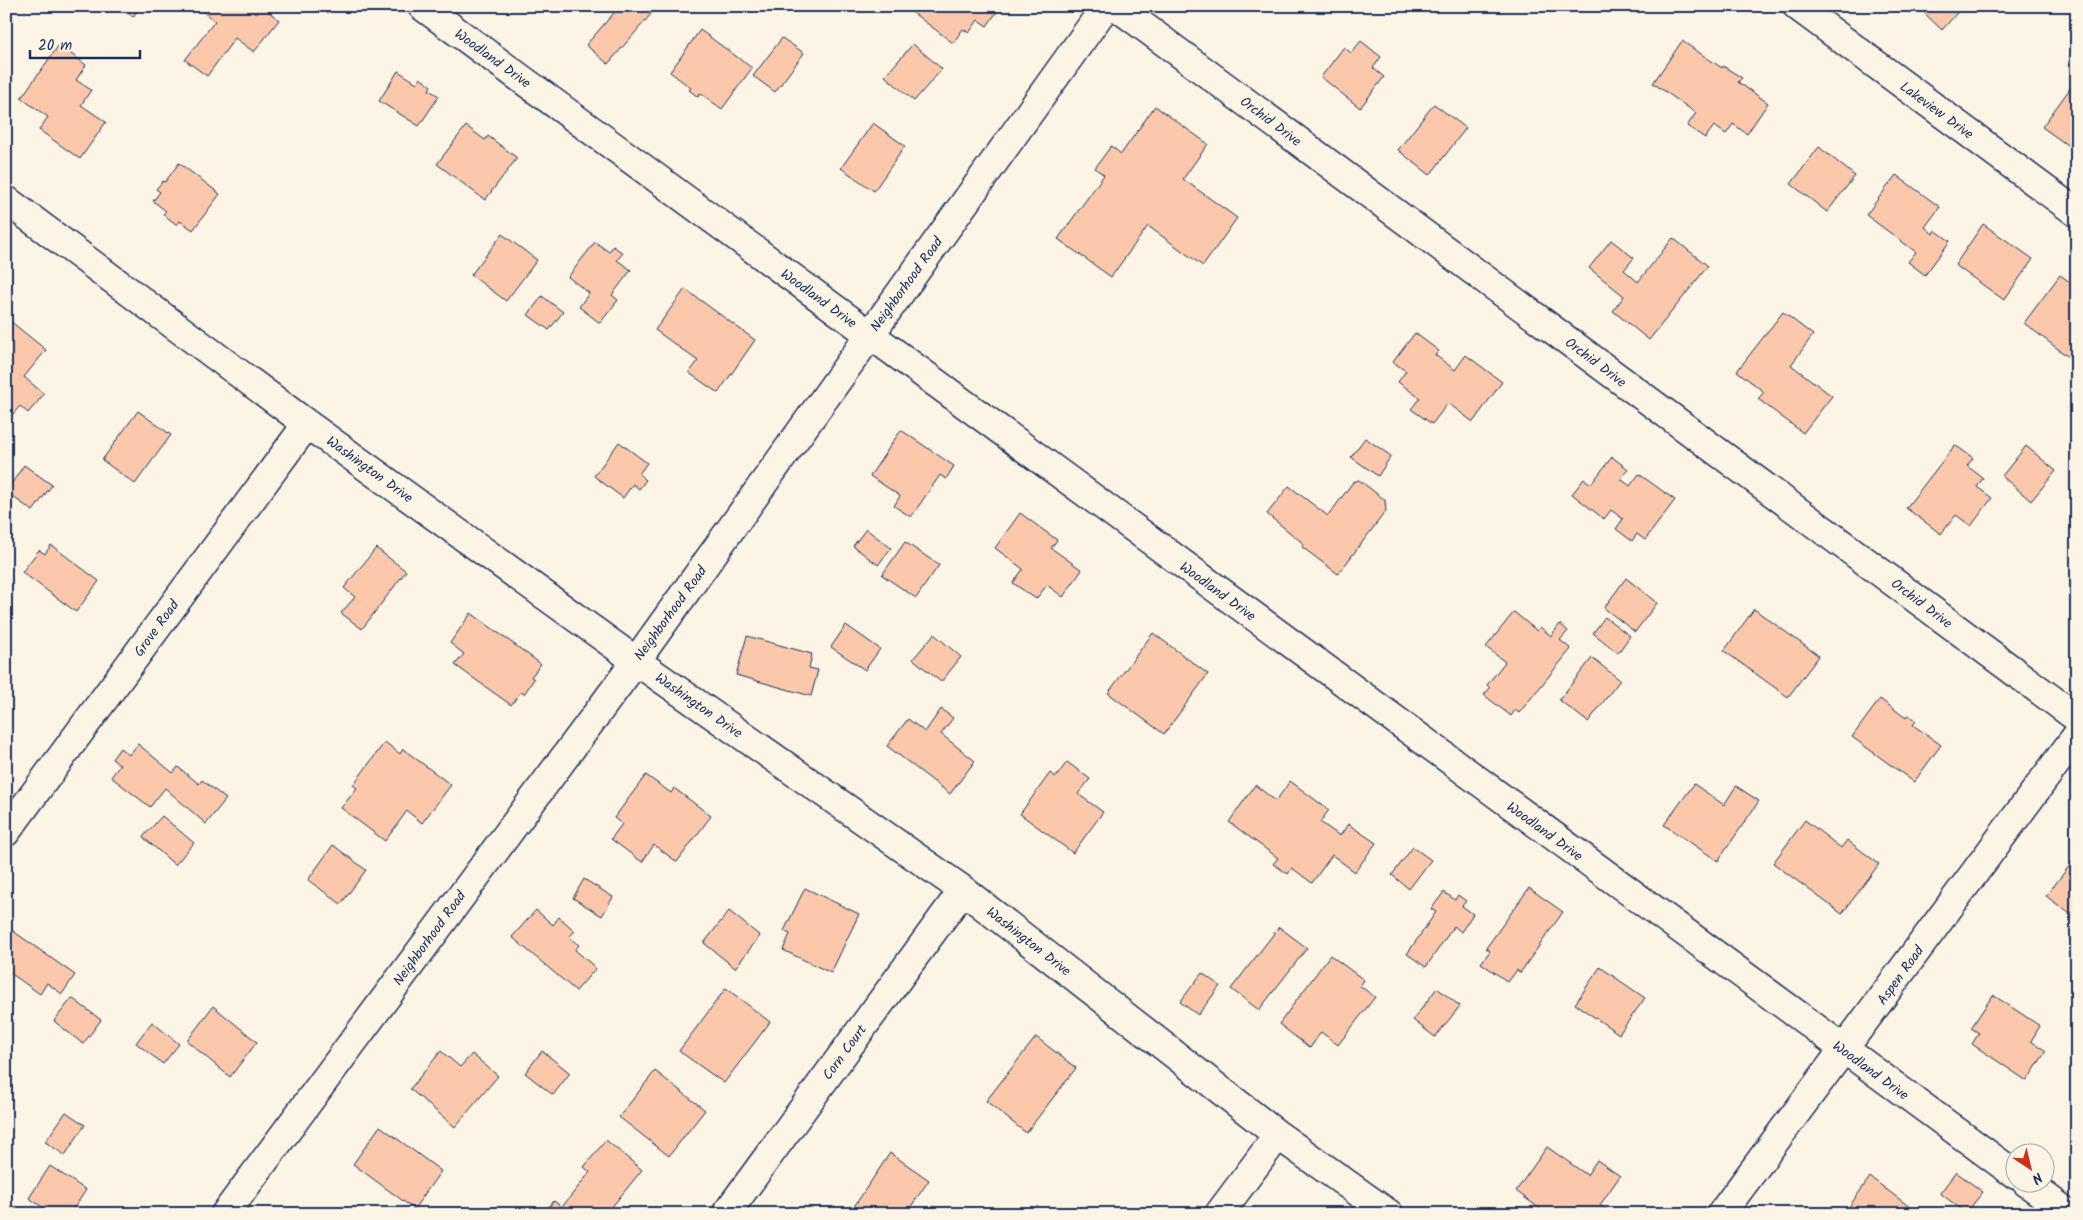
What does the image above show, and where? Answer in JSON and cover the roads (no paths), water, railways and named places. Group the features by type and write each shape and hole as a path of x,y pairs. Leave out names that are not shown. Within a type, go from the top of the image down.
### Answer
{"street":[{"name":"Woodland Drive","path":"422,6 2006,1168"},
{"name":"Neighborhood Road","path":"225,1214 636,661 1106,6"},
{"name":"Orchid Drive","path":"1116,6 2077,718"},
{"name":"Lakeview Drive","path":"1796,6 2077,213"},
{"name":"Washington Drive","path":"6,200 306,424 636,661 963,890 1278,1135 1389,1214"},
{"name":"Grove Road","path":"6,832 306,424"},
{"name":"Aspen Road","path":"1721,1214 2077,735"},
{"name":"Corn Court","path":"726,1214 963,890"},
{"path":"1219,1214 1278,1135"},
{"path":"2039,1192 2069,1214"}]}
